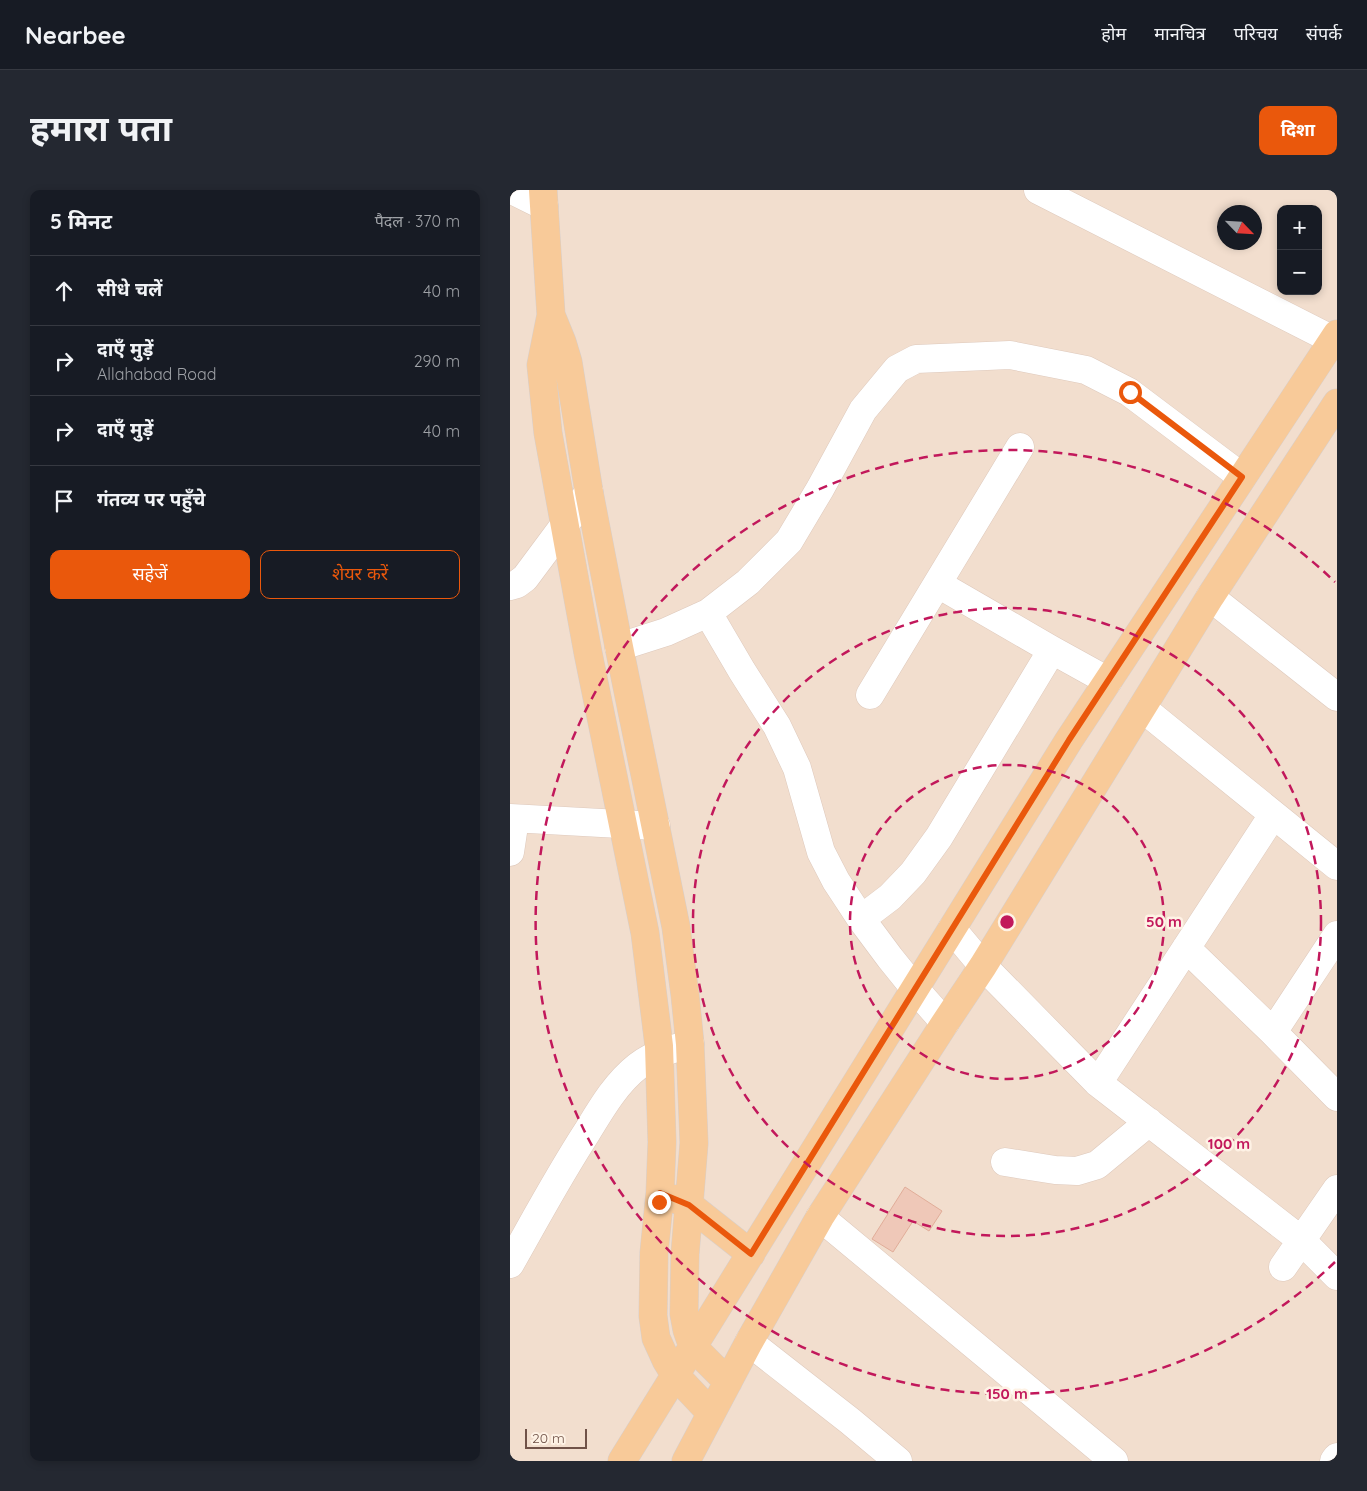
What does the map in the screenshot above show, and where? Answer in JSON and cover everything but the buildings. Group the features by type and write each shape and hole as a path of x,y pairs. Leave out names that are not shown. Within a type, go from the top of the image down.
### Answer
{"main road":[{"path":"544,198 551,315 541,365 548,433 597,696 645,933 659,1053 662,1142 660,1193 654,1253 653,1316 656,1338 675,1375 711,1413"},
{"path":"551,315 568,362 589,492 676,927 690,1044 694,1143 685,1254 684,1314 693,1347 728,1382"},
{"path":"622,1461 1064,748 1335,337"},
{"path":"686,1461 749,1342 820,1216 983,966 1210,597 1337,403"},
{"path":"597,696 627,688"},
{"path":"660,1193 689,1205 751,1254"}],"street":[{"path":"512,190 544,198"},
{"path":"1056,194 1335,337"},
{"path":"619,647 666,632 708,613 748,582 789,541 863,410 897,369 916,359 1010,355 1086,370 1130,392 1242,477"},
{"path":"870,695 1020,447"},
{"path":"510,586 518,584 526,578 589,492"},
{"path":"938,584 1108,681"},
{"path":"1210,597 1337,697"},
{"path":"708,613 777,726 797,768 822,852 836,880 861,919 915,990 945,1023"},
{"path":"861,919 890,897 902,885 939,837 1052,650"},
{"path":"1142,708 1337,866"},
{"path":"1098,1083 1273,815"},
{"path":"510,852 513,819 656,826"},
{"path":"952,929 983,966 1098,1083 1301,1240 1337,1276"},
{"path":"1273,1032 1337,935"},
{"path":"1186,948 1337,1097"},
{"path":"510,1264 570,1158 623,1080 638,1066 659,1053 690,1044"},
{"path":"1005,1162 1055,1170 1077,1171 1097,1164 1149,1122"},
{"path":"1284,1267 1337,1189"},
{"path":"820,1216 1114,1461"},
{"path":"749,1342 898,1461"},
{"path":"1334,1461 1337,1457"}],"shaded area":[{"path":"510,190 1337,190 1337,1461 510,1461"}],"route":[{"path":"659,1202 660,1193 689,1205 737,1245 751,1254 1069,740 1242,477 1130,392"}]}
